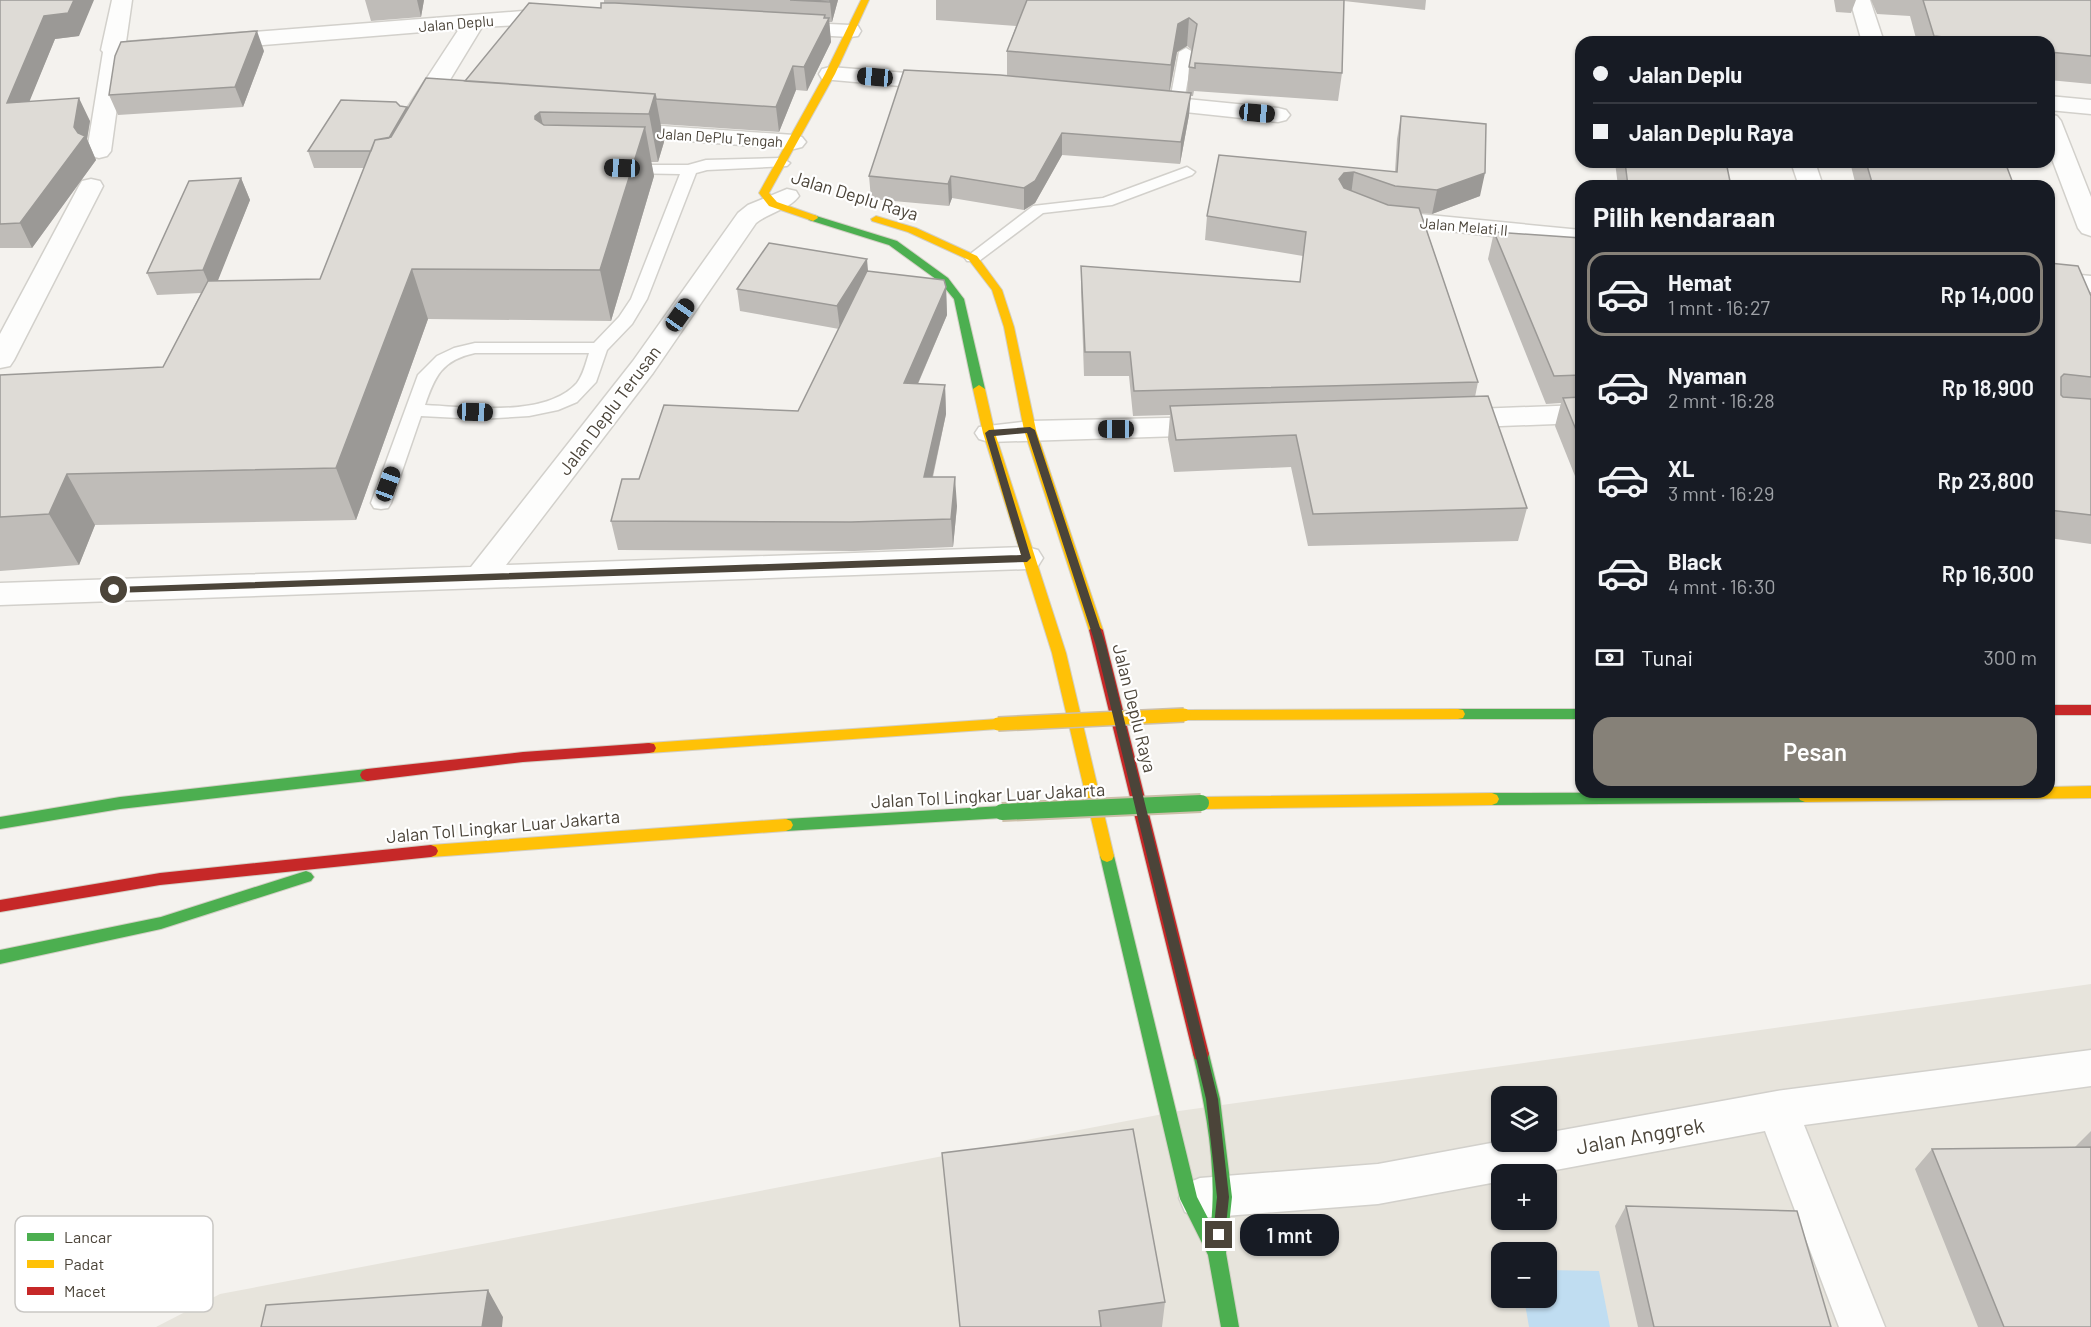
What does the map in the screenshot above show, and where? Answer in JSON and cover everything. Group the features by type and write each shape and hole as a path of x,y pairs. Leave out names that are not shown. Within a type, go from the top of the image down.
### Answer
{"main road":[{"name":"Jalan Deplu Raya","path":"865,0 830,74 782,163 784,196 892,243 944,280 959,299 989,433 1059,653 1206,1198 1230,1327"},
{"name":"Jalan Deplu Raya","path":"862,215 912,230 973,258 997,290 1009,327 1030,430 1101,646 1212,1099 1206,1198 1217,1254"},
{"path":"892,243 912,230"},
{"path":"2055,710 2091,710"},
{"path":"0,823 120,803 523,757 998,724 1184,715 1575,714"},
{"name":"Jalan Tol Lingkar Luar Jakarta","path":"2055,792 2091,792"},
{"name":"Jalan Tol Lingkar Luar Jakarta","path":"0,906 158,879 376,855 631,833 1200,803 1605,798"},
{"path":"44,802 120,803"},
{"path":"0,957 161,923 376,855"}],"street":[{"path":"99,151 106,119 112,50 122,0"},
{"path":"1860,0 1871,36"},
{"name":"Jalan Deplu","path":"112,50 475,21 525,9 581,17"},
{"path":"431,123 414,116 475,21"},
{"path":"769,27 850,31"},
{"path":"830,74 972,86"},
{"path":"1124,99 1278,115"},
{"path":"2055,104 2091,107"},
{"name":"Jalan DePlu Tengah","path":"593,129 794,142"},
{"path":"2055,136 2091,228"},
{"path":"0,360 91,186"},
{"name":"Jalan Deplu Terusan","path":"480,577 644,367 747,218 784,196"},
{"name":"Jalan Melati II","path":"1356,208 1385,219 1575,237"},
{"path":"2055,281 2091,284"},
{"path":"1419,420 1575,414"},
{"path":"989,433 1244,425"},
{"path":"0,594 1027,558"},
{"name":"Jalan Anggrek","path":"1206,1198 1378,1184 1777,1110 2091,1068"},
{"path":"1777,1110 1862,1327"}],"lane":[{"path":"1176,105 1186,52"},
{"path":"611,168 689,170 706,165 782,163"},
{"path":"414,410 516,413 557,406 583,388 599,348 626,321 639,299 689,170"},
{"path":"973,258 1038,209 1106,202 1186,172"},
{"path":"381,502 427,375 440,360 460,351 504,347 599,348"}],"shaded area":[{"path":"2091,984 2091,1327 156,1327 185,1312 213,1312 213,1298 220,1294 1179,1111"}],"water":[{"path":"1557,1270 1599,1271 1610,1327 1529,1327 1526,1308 1557,1308"}],"building":[{"path":"0,0 74,0 68,13 44,16 7,103 79,98 74,127 78,133 85,136 20,223 0,224"},
{"path":"790,0 830,0 830,2"},
{"path":"1027,0 1344,0 1342,73 1195,63 1195,68 1189,67 1197,24 1189,18 1178,24 1171,65 1007,51"},
{"path":"1923,0 2091,0 2091,56 2055,53 2055,36 1934,36"},
{"path":"529,3 601,8 601,3 615,3 825,15 824,18 829,18 804,67 793,66 776,107 656,99 655,94 465,81"},
{"path":"257,31 235,87 109,95 115,56 121,42"},
{"path":"904,70 1000,75 1191,93 1181,142 1062,133 1035,181 1024,188 951,176 948,184 869,176"},
{"path":"426,78 655,94 649,114 540,112 535,116 535,119 544,125 645,127 600,270 412,269 336,468 67,474 49,514 0,517 0,375 163,367 208,281 320,279 375,140 391,137"},
{"path":"341,100 396,102 400,106 407,107 389,138 375,140 371,151 308,151"},
{"path":"1401,116 1486,124 1485,173 1437,190 1395,186 1354,172 1344,173 1339,179 1344,188 1388,205 1419,208 1478,382 1134,391 1130,352 1085,352 1081,266 1300,282 1306,232 1207,216 1219,155 1397,172"},
{"path":"1626,168 1727,168 1730,180 1627,180"},
{"path":"1868,168 2007,168 2012,180 1871,180"},
{"path":"241,178 203,270 147,273 189,181"},
{"path":"1494,232 1575,238 1575,375 1554,376"},
{"path":"769,243 867,259 837,306 737,289"},
{"path":"2055,264 2078,266 2091,296 2091,377 2064,374 2061,377 2061,395 2091,399 2091,515 2055,511"},
{"path":"867,271 944,280 946,287 904,383 945,385 924,477 955,477 951,519 851,522 611,521 622,479 639,479 664,405 798,411"},
{"path":"1488,396 1527,508 1313,514 1296,435 1176,440 1170,406"},
{"path":"1575,397 1575,427 1563,398"},
{"path":"1133,1129 1165,1302 1099,1311 1101,1327 960,1327 942,1153"},
{"path":"2091,1147 2091,1327 2004,1327 1932,1149"},
{"path":"1626,1206 1797,1211 1831,1327 1654,1327"},
{"path":"488,1290 482,1327 261,1327 266,1305"}],"traffic: fast":[{"path":"813,218 893,243 944,280 959,299 979,389"},
{"path":"1458,714 1575,714"},
{"path":"0,823 120,803 367,775"},
{"path":"1492,799 1596,798"},
{"path":"1002,812 1201,803"},
{"path":"786,825 1002,812"},
{"path":"1107,856 1189,1199 1217,1253"},
{"path":"0,957 161,923 306,877"},
{"path":"1201,1054 1212,1099 1223,1197 1217,1253 1230,1327"}],"traffic: slow":[{"path":"813,218 773,204 764,193 830,74 865,0"},
{"path":"876,219 912,230 973,258 997,290 1009,327 1030,430 1096,630"},
{"path":"979,389 989,433 1059,653 1107,856"},
{"path":"1184,715 1458,714"},
{"path":"998,724 1184,715"},
{"path":"649,748 998,724"},
{"path":"2055,793 2091,792"},
{"path":"1201,803 1492,799"},
{"path":"431,851 786,825"}],"traffic: jam":[{"path":"1096,630 1201,1054"},
{"path":"2055,710 2091,710"},
{"path":"367,775 523,757 649,748"},
{"path":"0,906 160,879 431,851"}],"route":[{"path":"114,590 1027,558 989,433 1030,430 1101,646 1212,1099 1223,1197 1219,1235"}]}
